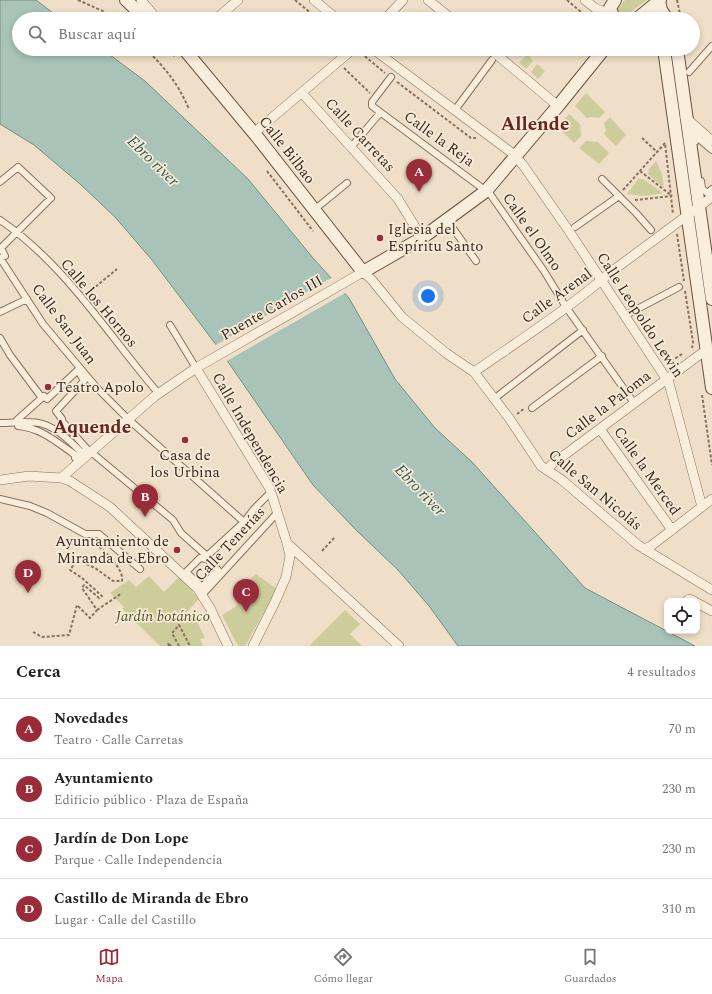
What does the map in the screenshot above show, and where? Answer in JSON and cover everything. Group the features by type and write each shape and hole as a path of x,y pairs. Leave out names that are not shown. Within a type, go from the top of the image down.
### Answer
{"main road":[{"path":"126,0 139,12"},
{"path":"611,12 610,8 615,0"},
{"path":"647,12 660,1"},
{"path":"660,1 662,12"},
{"name":"Calle Bilbao","path":"184,56 254,133 362,272"},
{"path":"362,272 422,238 486,191 516,157 598,56"},
{"path":"665,56 706,350 709,388"},
{"path":"678,56 685,117 712,299"}],"street":[{"path":"141,0 152,12"},
{"path":"224,12 238,0"},
{"path":"314,0 329,12"},
{"path":"392,12 403,0"},
{"path":"428,0 443,12"},
{"path":"585,0 603,12"},
{"path":"689,72 712,46"},
{"path":"254,133 348,56"},
{"name":"Calle Leopoldo Lewin","path":"382,56 516,157 569,231 669,383 702,507"},
{"path":"498,56 558,106"},
{"path":"458,106 492,60"},
{"path":"376,98 391,77"},
{"name":"Calle Carretas","path":"302,93 352,146 398,199 422,238"},
{"name":"Calle la Reja","path":"376,98 372,106 380,113 482,188"},
{"name":"Calle la Reja","path":"352,146 380,113"},
{"path":"685,117 712,141"},
{"path":"712,150 699,139 700,136 697,132 694,136 702,188 707,193 712,189"},
{"path":"0,182 18,167 51,198 0,248 5,256 0,258"},
{"path":"602,179 651,230"},
{"path":"314,210 347,183"},
{"name":"Calle el Olmo","path":"490,194 559,294 566,307 634,403"},
{"path":"575,227 620,197"},
{"name":"Calle Arenal","path":"474,372 602,281 611,272 712,197"},
{"name":"Calle los Hornos","path":"0,220 17,231 55,268 159,394"},
{"path":"450,224 476,261"},
{"name":"Calle San Juan","path":"0,258 43,324 86,377 128,419 202,483 244,522"},
{"name":"Puente Carlos III","path":"61,478 86,454 128,419 159,394 196,368 362,272"},
{"name":"Calle San Nicolás","path":"362,272 372,280 402,317 446,353 474,372 509,418 541,466 644,549 712,590"},
{"path":"624,316 679,287"},
{"path":"0,312 27,299"},
{"path":"170,325 196,368"},
{"path":"498,395 583,330"},
{"path":"0,338 10,356 42,398"},
{"name":"Calle la Paloma","path":"547,470 551,465 666,378 706,350"},
{"path":"532,408 602,356"},
{"name":"Calle Independencia","path":"196,368 271,492 290,556 283,583 252,646"},
{"path":"18,423 17,420 44,396 47,399 78,370 84,382 56,411 62,419 61,420 64,426 87,449 86,454"},
{"path":"0,423 18,423"},
{"path":"18,423 18,426 35,429 48,435 75,455 75,458 86,454"},
{"name":"Calle la Merced","path":"600,429 672,530"},
{"path":"86,454 173,520 182,533 218,570 200,590"},
{"path":"0,480 29,476 61,478 70,482 110,507 200,590"},
{"path":"228,646 200,590 186,572 200,558 205,557 244,522 254,509 271,492"},
{"path":"0,499 30,506 47,513 85,534 99,534 140,569"},
{"path":"644,549 672,530 712,499"},
{"name":"Calle Tenerías","path":"200,590 278,512"},
{"path":"287,543 399,646"},
{"path":"700,605 712,611"}],"path":[{"path":"78,0 105,12"},
{"path":"295,0 310,12"},
{"path":"567,0 581,12"},
{"path":"677,0 680,12"},
{"path":"153,56 170,74 181,90 189,108"},
{"path":"364,56 471,138"},
{"path":"342,66 376,98"},
{"path":"642,138 657,152"},
{"path":"672,196 639,200 620,197 639,171 665,144 672,196 673,215"},
{"path":"267,171 313,231"},
{"path":"639,171 672,196"},
{"path":"81,298 117,269"},
{"path":"559,294 594,270"},
{"path":"660,369 683,354"},
{"path":"709,388 712,465"},
{"path":"513,417 527,406 532,408"},
{"path":"85,534 113,560 123,577 122,581 117,582 95,568 78,560 75,562 70,570 82,578 102,596 100,598 84,584 82,588 97,610"},
{"path":"322,551 334,538"},
{"path":"33,632 42,637 69,634 77,605 90,618 97,610 122,593"},
{"path":"179,646 172,633 179,625 190,646"}],"green space":[{"path":"625,0 647,0 630,12 619,12 618,9"},
{"path":"526,56 531,56 533,61 526,69 519,63"},
{"path":"537,64 545,71 538,79 531,72"},
{"path":"586,93 605,112 599,118 587,118 575,106"},
{"path":"569,114 580,124 581,136 574,143 558,127"},
{"path":"610,117 626,135 616,146 604,134 606,130 604,123"},
{"path":"586,141 598,142 609,153 599,164 579,148"},
{"path":"656,161 662,174 664,188 648,174 649,169"},
{"path":"638,179 643,179 663,193 645,196 627,194"},
{"path":"256,574 277,589 245,646 238,646 222,615 238,605 232,595"},
{"name":"Jardín botánico","path":"149,576 164,592 179,577 199,599 187,612 190,616 193,613 205,638 200,639 203,646 160,646 122,609 124,607 110,593 129,580 136,587"},
{"path":"345,610 360,624 350,634 362,646 309,646"}],"water":[{"name":"Ebro river","path":"0,0 36,0 52,12 12,12 12,56 111,56 145,81 248,179 313,258 349,298 395,379 435,428 472,462 585,588 664,630 664,634 672,634 695,646 458,646 429,606 398,570 356,530 313,485 217,346 152,260 115,217 80,184 34,145 0,124"}],"pier":[{"path":"333,277 347,292 225,362 214,346"}],"place":[{"name":"Novedades","path":"419,192"},
{"name":"Iglesia del Espíritu Santo","path":"380,238"},
{"name":"Teatro Apolo","path":"48,387"},
{"name":"Casa de los Urbina","path":"185,440"},
{"name":"Ayuntamiento","path":"145,517"},
{"name":"Ayuntamiento de Miranda de Ebro","path":"177,550"},
{"name":"Castillo de Miranda de Ebro","path":"28,593"},
{"name":"Jardín de Don Lope","path":"246,612"}],"district":[{"name":"Allende","path":"535,124"},
{"name":"Aquende","path":"92,427"}]}
